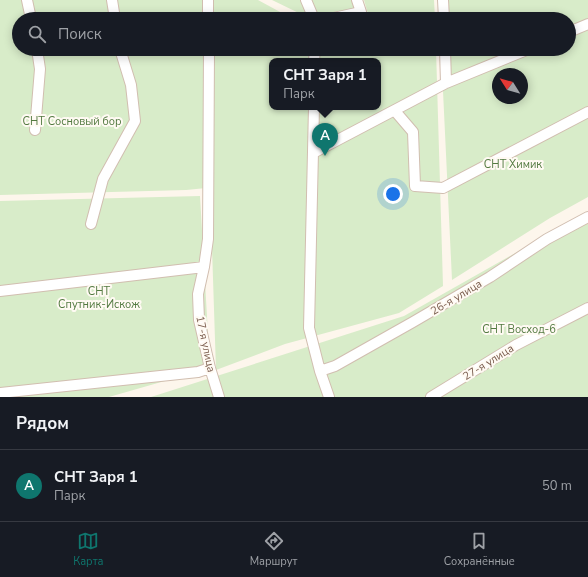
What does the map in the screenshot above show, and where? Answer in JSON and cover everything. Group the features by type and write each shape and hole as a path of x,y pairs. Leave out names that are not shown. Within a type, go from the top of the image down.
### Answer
{"street":[{"path":"27,0 30,12"},
{"path":"112,0 114,12"},
{"path":"208,0 208,12"},
{"path":"306,0 311,12"},
{"path":"357,0 361,12"},
{"path":"443,0 444,12"},
{"path":"576,29 588,24"},
{"path":"35,130 40,69 38,56"},
{"path":"90,224 103,179 135,121 132,85 122,56"},
{"name":"17-я улица","path":"209,56 208,239 198,294 199,320 210,368 219,397"},
{"path":"445,56 446,83"},
{"path":"313,153 446,83 512,56"},
{"path":"314,110 309,328 320,371 329,397"},
{"path":"395,111 413,132 415,186 443,188 588,112"},
{"name":"26-я улица","path":"320,371 335,366 413,322 490,277 547,239 588,217"},
{"path":"0,291 204,267"},
{"name":"27-я улица","path":"431,397 516,345 588,308"},
{"path":"0,393 198,372 210,368"}],"green space":[{"name":"СНТ Сосновый бор","path":"0,0 205,0 206,12 12,12 12,56 206,56 206,188 186,190 0,195"},
{"path":"209,0 258,0 280,12 209,12"},
{"path":"272,0 353,0 356,8 334,12 297,12"},
{"path":"364,0 434,0 435,12 367,12"},
{"name":"СНТ Химик","path":"439,0 588,0 588,197 550,218 452,280 441,56 576,56 576,12 440,12"},
{"path":"211,56 436,56 443,286 399,313 285,344 216,370 212,248"},
{"name":"СНТ Спутник-Искож","path":"200,196 210,368 109,397 0,397 0,201"},
{"name":"СНТ Восход-6","path":"588,212 588,397 151,397 404,316"}],"place":[{"name":"СНТ Заря 1","path":"325,156"}]}
